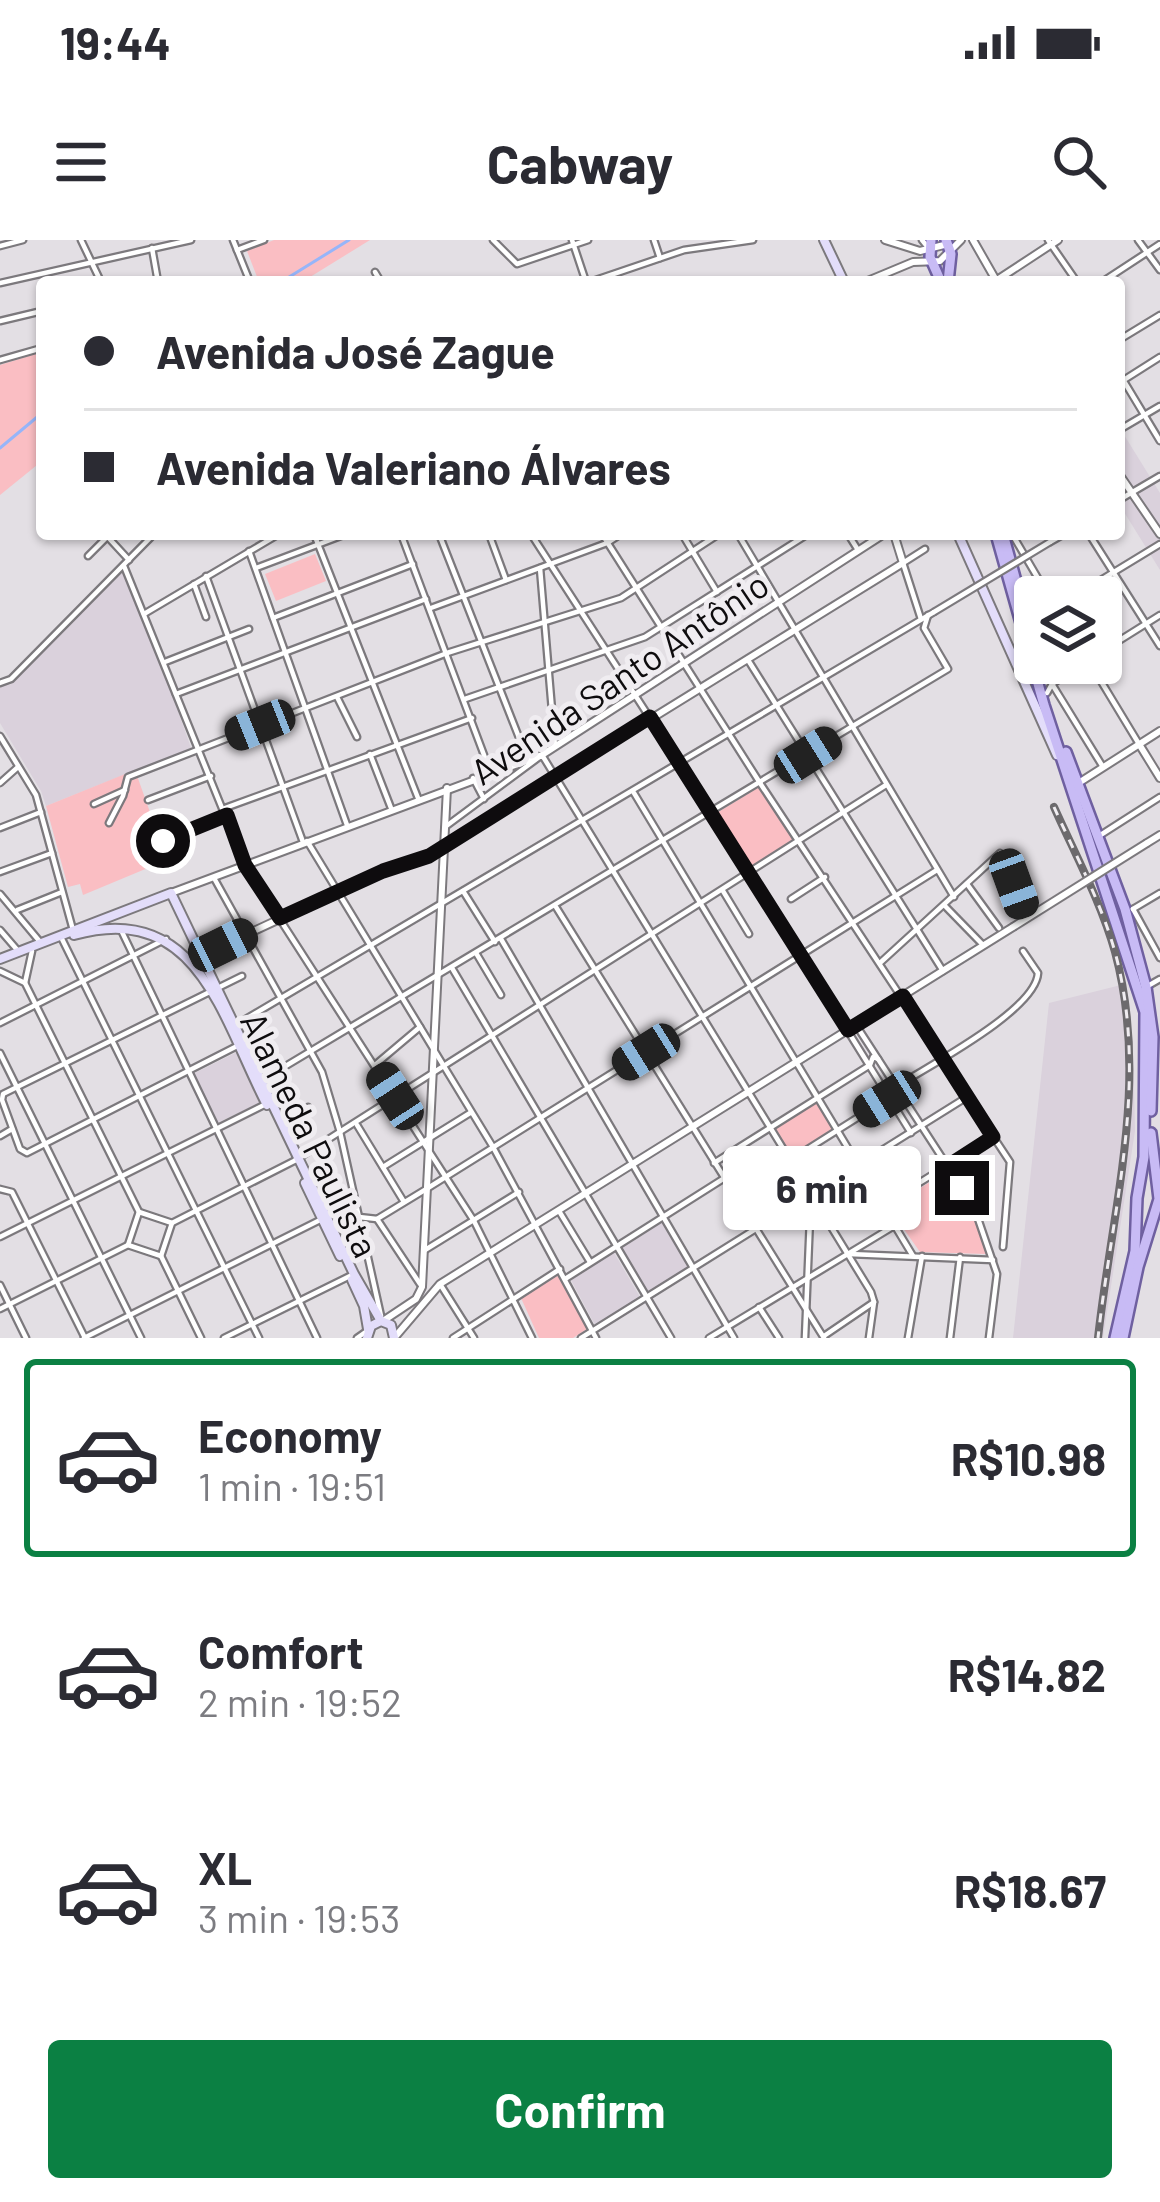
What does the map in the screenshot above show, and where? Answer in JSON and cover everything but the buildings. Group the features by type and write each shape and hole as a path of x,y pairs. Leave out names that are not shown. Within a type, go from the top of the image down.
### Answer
{"main road":[{"path":"824,240 841,276"},
{"path":"928,242 940,276"},
{"path":"945,276 953,244"},
{"path":"961,540 1128,907 1123,919 1145,1012 1145,1141 1135,1251 1119,1338"},
{"path":"1006,540 1015,576"},
{"path":"1045,684 1072,781 1146,988 1156,1035 1151,1155 1159,1205 1119,1338"},
{"path":"1047,684 1072,781"},
{"path":"0,965 114,924 131,909 171,893"},
{"name":"Alameda Paulista","path":"171,893 296,1160"},
{"path":"1123,919 1128,907"},
{"path":"131,909 130,922 136,929"},
{"path":"0,965 73,930 114,924"},
{"name":"Alameda Paulista","path":"114,924 166,939 189,957 213,988"},
{"path":"179,943 191,938"},
{"path":"166,939 200,956"},
{"name":"Alameda Paulista","path":"240,1044 352,1275 368,1333"},
{"path":"1140,1183 1150,1180 1159,1186"},
{"path":"1136,1206 1143,1212 1159,1205"},
{"name":"Alameda Paulista","path":"352,1275 382,1321 391,1325 394,1338"},
{"path":"368,1333 382,1321"}],"street":[{"path":"0,246 23,240"},
{"path":"81,240 98,276"},
{"path":"0,284 191,240"},
{"path":"233,240 248,276"},
{"path":"237,250 261,240"},
{"path":"493,240 517,264 588,240"},
{"path":"654,240 660,258"},
{"path":"606,276 704,245 753,240"},
{"path":"885,240 915,250 928,242 953,244"},
{"path":"974,240 993,276"},
{"path":"1138,240 1160,270"},
{"path":"1003,276 1052,241 1073,276"},
{"path":"573,243 586,276"},
{"path":"879,276 913,262 932,263 953,244"},
{"path":"1111,276 1160,244"},
{"path":"152,248 157,276"},
{"path":"375,272 377,276"},
{"path":"0,321 36,312"},
{"path":"1125,336 1160,315"},
{"path":"0,360 36,350"},
{"path":"1125,379 1160,357"},
{"path":"1125,388 1160,441"},
{"path":"1125,426 1160,406"},
{"path":"1125,496 1160,476"},
{"path":"1125,482 1160,534"},
{"path":"88,556 102,540"},
{"path":"110,540 127,563 245,865 427,1140"},
{"path":"0,682 11,679 148,540"},
{"path":"144,614 268,540"},
{"path":"317,540 418,798"},
{"path":"254,569 331,540"},
{"path":"403,540 490,771"},
{"path":"441,540 528,762"},
{"path":"491,540 506,580"},
{"path":"535,540 802,956 879,1059 974,1207 997,1274 989,1338"},
{"path":"606,540 1010,1162 1003,1247"},
{"path":"430,608 613,540"},
{"path":"686,540 718,592"},
{"path":"109,824 128,777 136,773 447,653 621,598 710,540"},
{"path":"742,540 954,897"},
{"path":"465,699 606,652 661,627 799,540"},
{"path":"852,540 858,550"},
{"name":"Avenida Santo Antônio","path":"542,755 879,540"},
{"path":"892,540 920,610 928,615"},
{"path":"1008,540 1033,576"},
{"path":"231,1027 1050,540"},
{"path":"1093,540 1160,646"},
{"path":"1107,576 1160,544"},
{"path":"200,956 338,891 429,856 925,549"},
{"path":"249,551 347,825"},
{"path":"271,618 413,564"},
{"path":"541,568 555,746"},
{"path":"206,576 305,842 494,1147 594,1335"},
{"path":"194,584 206,617"},
{"path":"176,694 426,598"},
{"path":"261,1081 948,669 924,628 928,615"},
{"path":"1122,639 1160,615"},
{"path":"909,627 924,628"},
{"path":"165,662 249,629"},
{"path":"1003,639 1014,632"},
{"path":"746,658 943,970"},
{"path":"1056,684 1049,689 1103,767"},
{"path":"1100,684 1160,778"},
{"path":"340,695 357,737"},
{"path":"163,841 284,786 472,718"},
{"path":"1072,781 1160,731"},
{"path":"0,736 41,812 73,930"},
{"path":"370,754 391,808"},
{"path":"171,893 542,755 849,1254 874,1302 869,1338"},
{"name":"Avenida Santo Antônio","path":"445,826 485,800 528,762"},
{"path":"0,783 19,767"},
{"path":"148,800 211,776"},
{"path":"472,778 485,800"},
{"path":"139,1212 172,1223 296,1160 886,785"},
{"path":"214,878 314,1052 340,1132 382,1321 416,1299 422,1287 447,788"},
{"path":"94,804 125,790"},
{"path":"633,791 913,1256"},
{"path":"1095,838 1160,797"},
{"path":"0,828 41,812"},
{"path":"394,1338 437,1286 490,1251 1160,835"},
{"path":"0,872 52,853"},
{"path":"881,962 1000,853 1024,914"},
{"path":"359,1217 377,1219 447,1177 937,870"},
{"path":"791,898 825,877"},
{"path":"967,884 999,928"},
{"path":"463,891 539,1005 734,1338"},
{"path":"723,891 749,934"},
{"path":"15,910 62,892"},
{"path":"1128,907 1160,893"},
{"path":"0,894 41,943"},
{"path":"946,906 984,945"},
{"path":"556,907 822,1338 874,1302"},
{"path":"1123,919 1160,958"},
{"path":"114,924 317,1338"},
{"path":"1,935 19,952"},
{"path":"62,939 259,1338"},
{"path":"0,1023 166,939"},
{"path":"25,983 32,951"},
{"path":"882,1088 979,1036 1034,990 1038,974 1024,951"},
{"path":"476,953 501,995"},
{"path":"0,965 25,983 139,1212 128,1245"},
{"path":"452,968 670,1338"},
{"path":"240,1044 24,1153 2,1096 242,976"},
{"path":"1146,988 1160,979"},
{"path":"852,1027 890,1103 911,1133"},
{"path":"375,1065 420,1028"},
{"path":"0,1053 141,1338"},
{"path":"714,1162 870,1065 873,1058 879,1059"},
{"path":"734,1195 902,1097"},
{"path":"581,1338 594,1335 646,1297 967,1097"},
{"path":"0,1238 268,1102"},
{"path":"280,1120 308,1107"},
{"path":"383,1167 472,1112"},
{"path":"356,1123 404,1202"},
{"path":"0,1136 12,1129"},
{"path":"882,1206 993,1137"},
{"path":"430,1153 474,1221 532,1338"},
{"path":"565,1279 724,1179"},
{"path":"2,1189 12,1192 84,1338 324,1218"},
{"path":"425,1250 519,1192"},
{"path":"805,1338 811,1194"},
{"path":"830,1224 877,1196"},
{"path":"559,1210 590,1262"},
{"path":"377,1219 422,1287"},
{"path":"172,1223 161,1256 201,1338"},
{"path":"709,1338 894,1226"},
{"path":"0,1309 128,1245 161,1256"},
{"path":"849,1254 993,1260"},
{"path":"908,1338 922,1256"},
{"path":"950,1338 960,1257"},
{"path":"453,1338 560,1269"},
{"path":"224,1338 352,1275"},
{"path":"0,1285 26,1338"},
{"path":"422,1287 437,1286"},
{"path":"437,1286 474,1338"},
{"path":"759,1307 778,1338"},
{"path":"356,1338 368,1333"}],"shaded area":[{"path":"274,240 370,240 312,276 257,276 247,251"},
{"path":"36,354 36,466 0,495 0,365"},
{"path":"1125,436 1160,493 1160,570 1125,514"},
{"path":"315,554 326,581 276,601 265,574"},
{"path":"122,572 151,634 191,748 46,806 0,723 0,686 10,685"},
{"path":"135,770 167,860 83,895 80,884 68,887 46,806"},
{"path":"759,787 797,839 751,870 715,814"},
{"path":"1125,984 1133,1044 1135,1131 1103,1338 1013,1338 1049,1003"},
{"path":"239,1051 262,1102 217,1123 193,1074"},
{"path":"817,1101 834,1128 792,1155 775,1128"},
{"path":"949,1173 976,1219 986,1254 920,1252 889,1208"},
{"path":"663,1221 690,1265 648,1292 621,1246"},
{"path":"613,1251 640,1297 595,1325 571,1280"},
{"path":"559,1275 587,1329 573,1338 539,1338 521,1298"}],"waterway":[{"path":"291,276 349,240"},
{"path":"0,448 36,418"}],"railway":[{"path":"1054,807 1115,952 1129,1049 1125,1145 1098,1338"}],"route":[{"path":"163,841 227,815 245,865 280,918 383,871 429,856 650,717 848,1030 903,996 944,1057 993,1137 948,1166 962,1188"}]}
